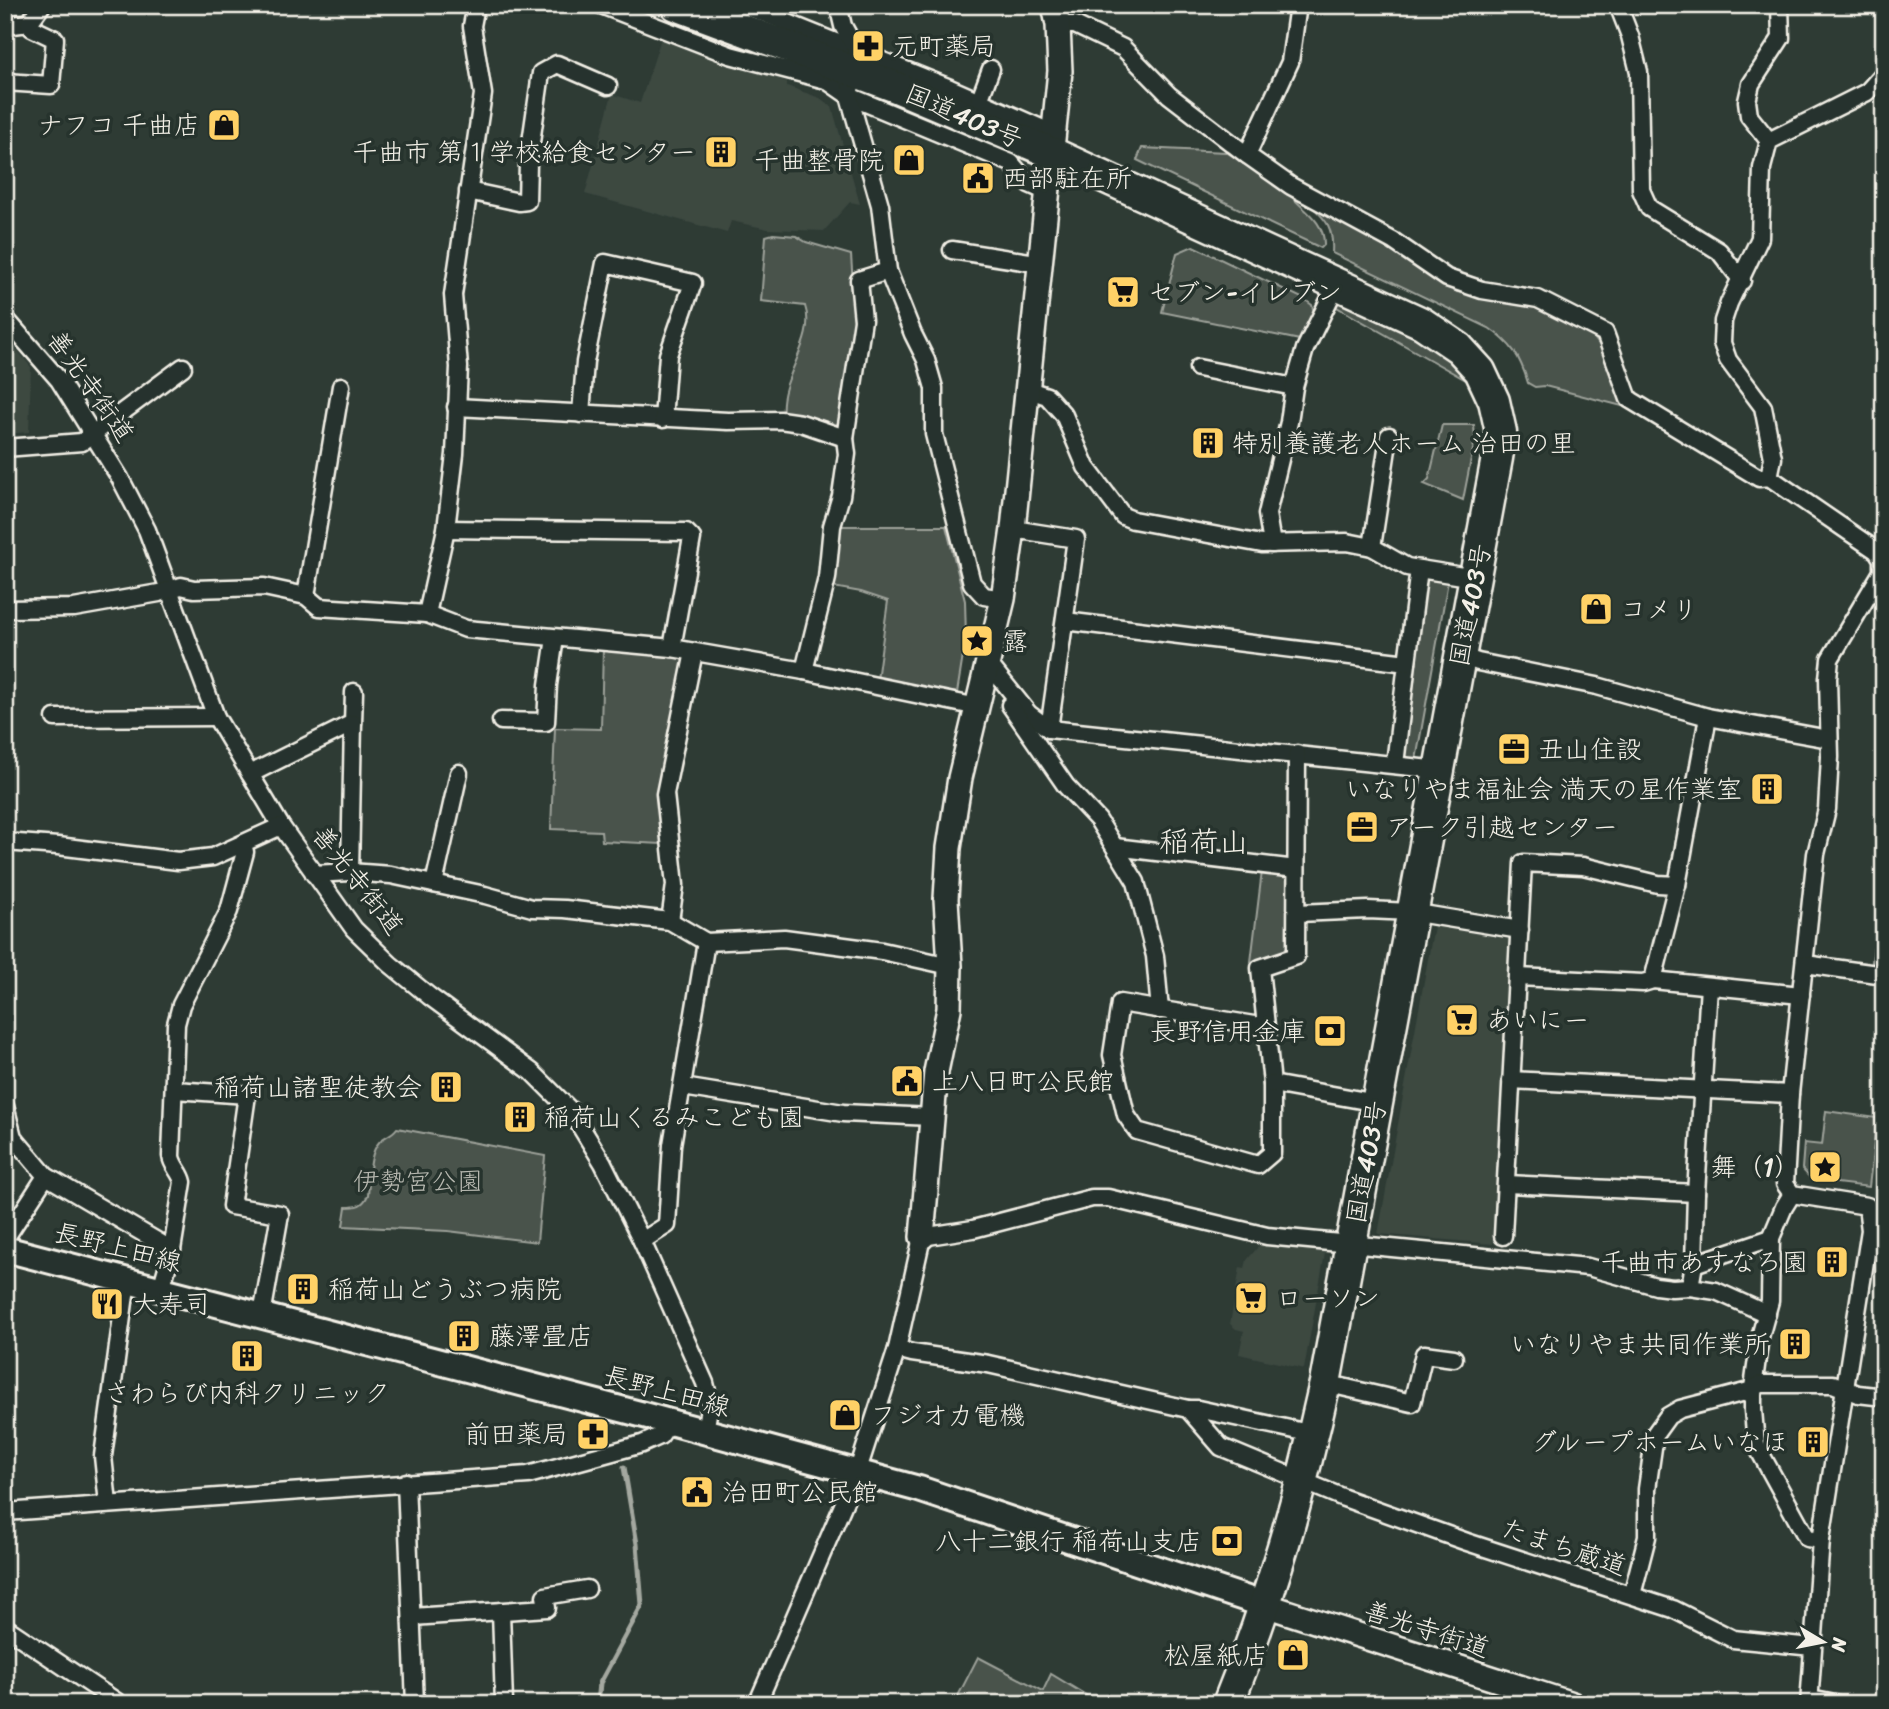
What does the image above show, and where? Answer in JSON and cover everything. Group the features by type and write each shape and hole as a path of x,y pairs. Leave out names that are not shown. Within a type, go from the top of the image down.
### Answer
{"highway":[{"name":"国道403号","path":"676,5 854,73 1046,141 1422,323 1459,348 1480,371 1494,401 1501,432 1325,1383 1303,1481 1281,1558 1228,1704"}],"main road":[{"name":"長野上田線","path":"5,1249 919,1489 1265,1605"}],"street":[{"path":"5,26 29,23 42,5"},
{"path":"427,614 446,529 454,454 458,344 453,295 483,94 472,26 476,5"},
{"path":"601,5 730,55 826,80 854,73 979,101 1046,141"},
{"path":"743,5 854,73 1011,163 1029,184 1049,193"},
{"path":"838,5 880,205 888,271 926,360 934,388 934,435 972,583 984,596 1003,598"},
{"path":"1247,156 1290,62 1298,5"},
{"path":"1618,5 1630,36 1639,72 1641,190 1649,208 1719,251 1742,281"},
{"path":"1769,141 1749,116 1747,102 1751,84 1780,38 1780,5"},
{"path":"1056,15 1123,48 1169,95 1247,156 1291,186 1393,241 1423,259 1447,278 1482,290 1538,299 1605,333 1629,399 1759,478 1769,477 1877,551 1882,559 1882,572 1830,659 1827,809 1816,854 1790,1094 1785,1184 1792,1194 1867,1206 1869,1211 1870,1230 1821,1540 1812,1647 1810,1702 1835,1704"},
{"path":"757,1704 857,1473 897,1349 922,1237 936,1072 949,1009 950,966 946,899 949,848 960,778 988,670 1003,598 1013,529 1049,193 1046,141 1060,71 1056,15"},
{"path":"5,82 51,85 55,39 32,28 29,23"},
{"path":"468,191 519,202 527,201 528,163 541,73 557,64 608,86"},
{"path":"979,101 991,69"},
{"path":"1769,477 1773,458 1763,407 1728,360 1722,342 1723,321 1760,238 1762,168 1769,141 1867,92 1884,73"},
{"path":"952,250 1042,264"},
{"path":"581,414 585,362 606,263 693,284 668,355 663,419"},
{"path":"804,671 827,578 832,526 841,496 847,454 845,438 863,320 859,280 888,271"},
{"path":"1272,544 1267,514 1289,422 1294,387 1305,349 1337,284"},
{"name":"善光寺街道","path":"5,318 59,380 120,478 147,530 216,717 281,826 314,874 354,929 390,964 472,1029 533,1072 571,1111 603,1163 642,1241 708,1390 709,1412 705,1431"},
{"path":"5,448 82,442 183,368"},
{"path":"1198,368 1294,387"},
{"path":"306,596 341,386"},
{"path":"1029,390 1047,397 1064,415 1086,467 1124,516 1133,520 1272,544 1347,542 1372,547 1407,567 1475,578"},
{"path":"456,407 663,419 780,419 845,438"},
{"path":"1372,547 1389,436"},
{"path":"446,529 686,532 692,538 673,649"},
{"path":"1013,529 1076,539 1049,729"},
{"path":"1395,764 1419,569"},
{"path":"5,609 74,608 181,586 194,589 264,587 306,596 319,607 427,614 466,629 694,652 804,671 978,707"},
{"path":"1065,621 1407,663"},
{"path":"501,721 546,722 555,638"},
{"path":"670,920 675,885 665,794 694,652"},
{"path":"1460,656 1478,662 1597,685 1708,717 1829,739"},
{"path":"988,670 1029,714 1049,729 1440,770"},
{"path":"988,670 1066,786 1098,821 1136,882 1156,956 1160,1010"},
{"path":"350,872 354,692"},
{"path":"55,719 216,717"},
{"path":"1654,980 1677,885 1708,717"},
{"path":"250,774 353,723"},
{"path":"1266,1027 1120,1003 1112,1055 1126,1115 1137,1131 1258,1165 1272,1153 1272,1084 1260,968 1296,956 1297,754"},
{"path":"434,884 459,773"},
{"path":"5,842 58,846 178,862 213,857 281,826"},
{"path":"161,1289 172,1250 183,1182 171,1156 176,1024 181,1005 206,950 229,911 245,852 243,844"},
{"path":"1115,847 1296,869"},
{"path":"1503,1236 1523,863 1583,866 1658,884 1677,885"},
{"path":"314,874 350,872 391,875 532,908 670,920 706,942 784,938 882,951 950,966"},
{"path":"1298,913 1368,910 1411,912 1520,930"},
{"path":"642,1241 667,1225 673,1145 706,942"},
{"path":"1805,964 1884,975"},
{"path":"1518,977 1643,984 1654,980 1801,995"},
{"path":"1690,1287 1694,1264 1709,986"},
{"path":"1511,1080 1790,1094"},
{"path":"1272,1084 1377,1103"},
{"path":"683,1087 843,1113 932,1117"},
{"path":"174,1090 247,1095 231,1206 280,1214 262,1315"},
{"path":"5,1106 13,1137 46,1176 172,1250"},
{"path":"5,1239 46,1176"},
{"path":"1507,1184 1696,1193"},
{"path":"1792,1194 1771,1238 1770,1301 1760,1337 1753,1388 1756,1446 1807,1538 1821,1540"},
{"path":"922,1237 973,1229 1092,1198 1108,1198 1267,1236 1588,1267 1656,1286 1716,1291 1767,1314"},
{"path":"1694,1264 1771,1238"},
{"path":"108,1504 103,1455 127,1280"},
{"path":"897,1349 988,1364 1313,1434"},
{"path":"1325,1383 1412,1403 1424,1354 1454,1358"},
{"path":"1632,1595 1647,1537 1647,1489 1655,1434 1668,1416 1680,1409 1761,1384 1833,1384 1858,1394 1884,1398"},
{"name":"たまち蔵道","path":"1188,1409 1221,1447 1303,1481 1467,1542 1632,1595 1691,1617 1733,1639 1812,1647"},
{"path":"5,1512 528,1475 642,1444 660,1436 670,1422"},
{"path":"405,1482 415,1704"},
{"path":"412,1617 547,1608 545,1596 587,1589"},
{"name":"善光寺街道","path":"1265,1605 1541,1699 1572,1704"},
{"path":"501,1611 504,1704"},
{"path":"5,1628 120,1704"}],"shaded area":[{"path":"662,35 787,82 787,86 820,98 832,107 860,204 850,202 824,231 768,229 731,221 727,233 585,194 612,94 640,103"},
{"path":"5,335 31,367 29,432 5,434"},
{"path":"1434,926 1508,939 1511,943 1493,1244 1378,1234"},
{"path":"1263,1241 1326,1248 1304,1369 1239,1354 1244,1331 1230,1324 1240,1267 1245,1268 1247,1260"}],"green space":[{"path":"1142,148 1226,152 1284,188 1315,220 1323,236 1324,245 1321,248 1137,160"},
{"path":"1303,198 1420,265 1457,292 1513,299 1535,305 1592,335 1603,350 1622,399 1622,406 1545,386 1535,387 1528,383 1514,351 1489,328 1332,253 1331,234 1326,221"},
{"path":"766,236 796,236 806,242 851,255 856,330 841,415 836,427 783,413 786,386 802,345 807,319 805,306 761,301"},
{"path":"1193,246 1312,305 1314,313 1300,340 1162,312 1177,253"},
{"path":"1340,301 1427,342 1455,365 1464,379 1335,306 1336,302"},
{"path":"1442,425 1474,425 1475,439 1463,500 1424,484 1429,479"},
{"path":"840,526 946,526 965,601 966,637 957,693 877,680 888,601 833,587"},
{"path":"1428,578 1448,581 1416,760 1405,758 1402,754 1424,581"},
{"path":"603,648 681,657 684,662 657,790 662,844 602,841 601,831 551,829 555,728 601,729"},
{"path":"1884,869 1884,963 1872,962"},
{"path":"1262,871 1285,874 1288,879 1288,946 1281,954 1251,962"},
{"path":"1826,1111 1877,1118 1869,1187 1812,1180 1802,1169 1804,1143 1822,1145"},
{"name":"伊勢宮公園","path":"397,1128 545,1156 537,1242 448,1231 343,1226 346,1207 359,1205 368,1195 371,1160 376,1146"},
{"path":"978,1657 1043,1691 1051,1674 1099,1703 973,1704 958,1696"}],"waterway":[{"path":"598,1704 600,1683 642,1605 637,1544 624,1467"}],"place":[{"name":"元町薬局","path":"868,46"},
{"name":"ナフコ 千曲店","path":"224,125"},
{"name":"千曲市 第１学校給食センター","path":"721,152"},
{"name":"千曲整骨院","path":"909,160"},
{"name":"西部駐在所","path":"978,178"},
{"name":"セブン-イレブン","path":"1123,292"},
{"name":"特別養護老人ホーム 治田の里","path":"1208,443"},
{"name":"コメリ","path":"1596,609"},
{"name":"露","path":"977,641"},
{"name":"丑山住設","path":"1514,749"},
{"name":"いなりやま福祉会 満天の星作業室","path":"1767,789"},
{"name":"アーク引越センター","path":"1362,827"},
{"name":"あいにー","path":"1462,1020"},
{"name":"長野信用金庫","path":"1330,1031"},
{"name":"上八日町公民館","path":"907,1081"},
{"name":"稲荷山諸聖徒教会","path":"446,1087"},
{"name":"稲荷山くるみこども園","path":"520,1117"},
{"name":"舞（1）","path":"1825,1167"},
{"name":"千曲市あすなろ園","path":"1832,1262"},
{"name":"稲荷山どうぶつ病院","path":"303,1289"},
{"name":"ローソン","path":"1251,1298"},
{"name":"大寿司","path":"107,1304"},
{"name":"藤澤畳店","path":"464,1336"},
{"name":"いなりやま共同作業所","path":"1795,1344"},
{"name":"さわらび内科クリニック","path":"247,1356"},
{"name":"フジオカ電機","path":"845,1415"},
{"name":"前田薬局","path":"593,1434"},
{"name":"グループホームいなほ","path":"1813,1442"},
{"name":"治田町公民館","path":"697,1492"},
{"name":"八十二銀行 稲荷山支店","path":"1227,1541"},
{"name":"松屋紙店","path":"1293,1655"}],"district":[{"name":"稲荷山","path":"1204,842"}]}
